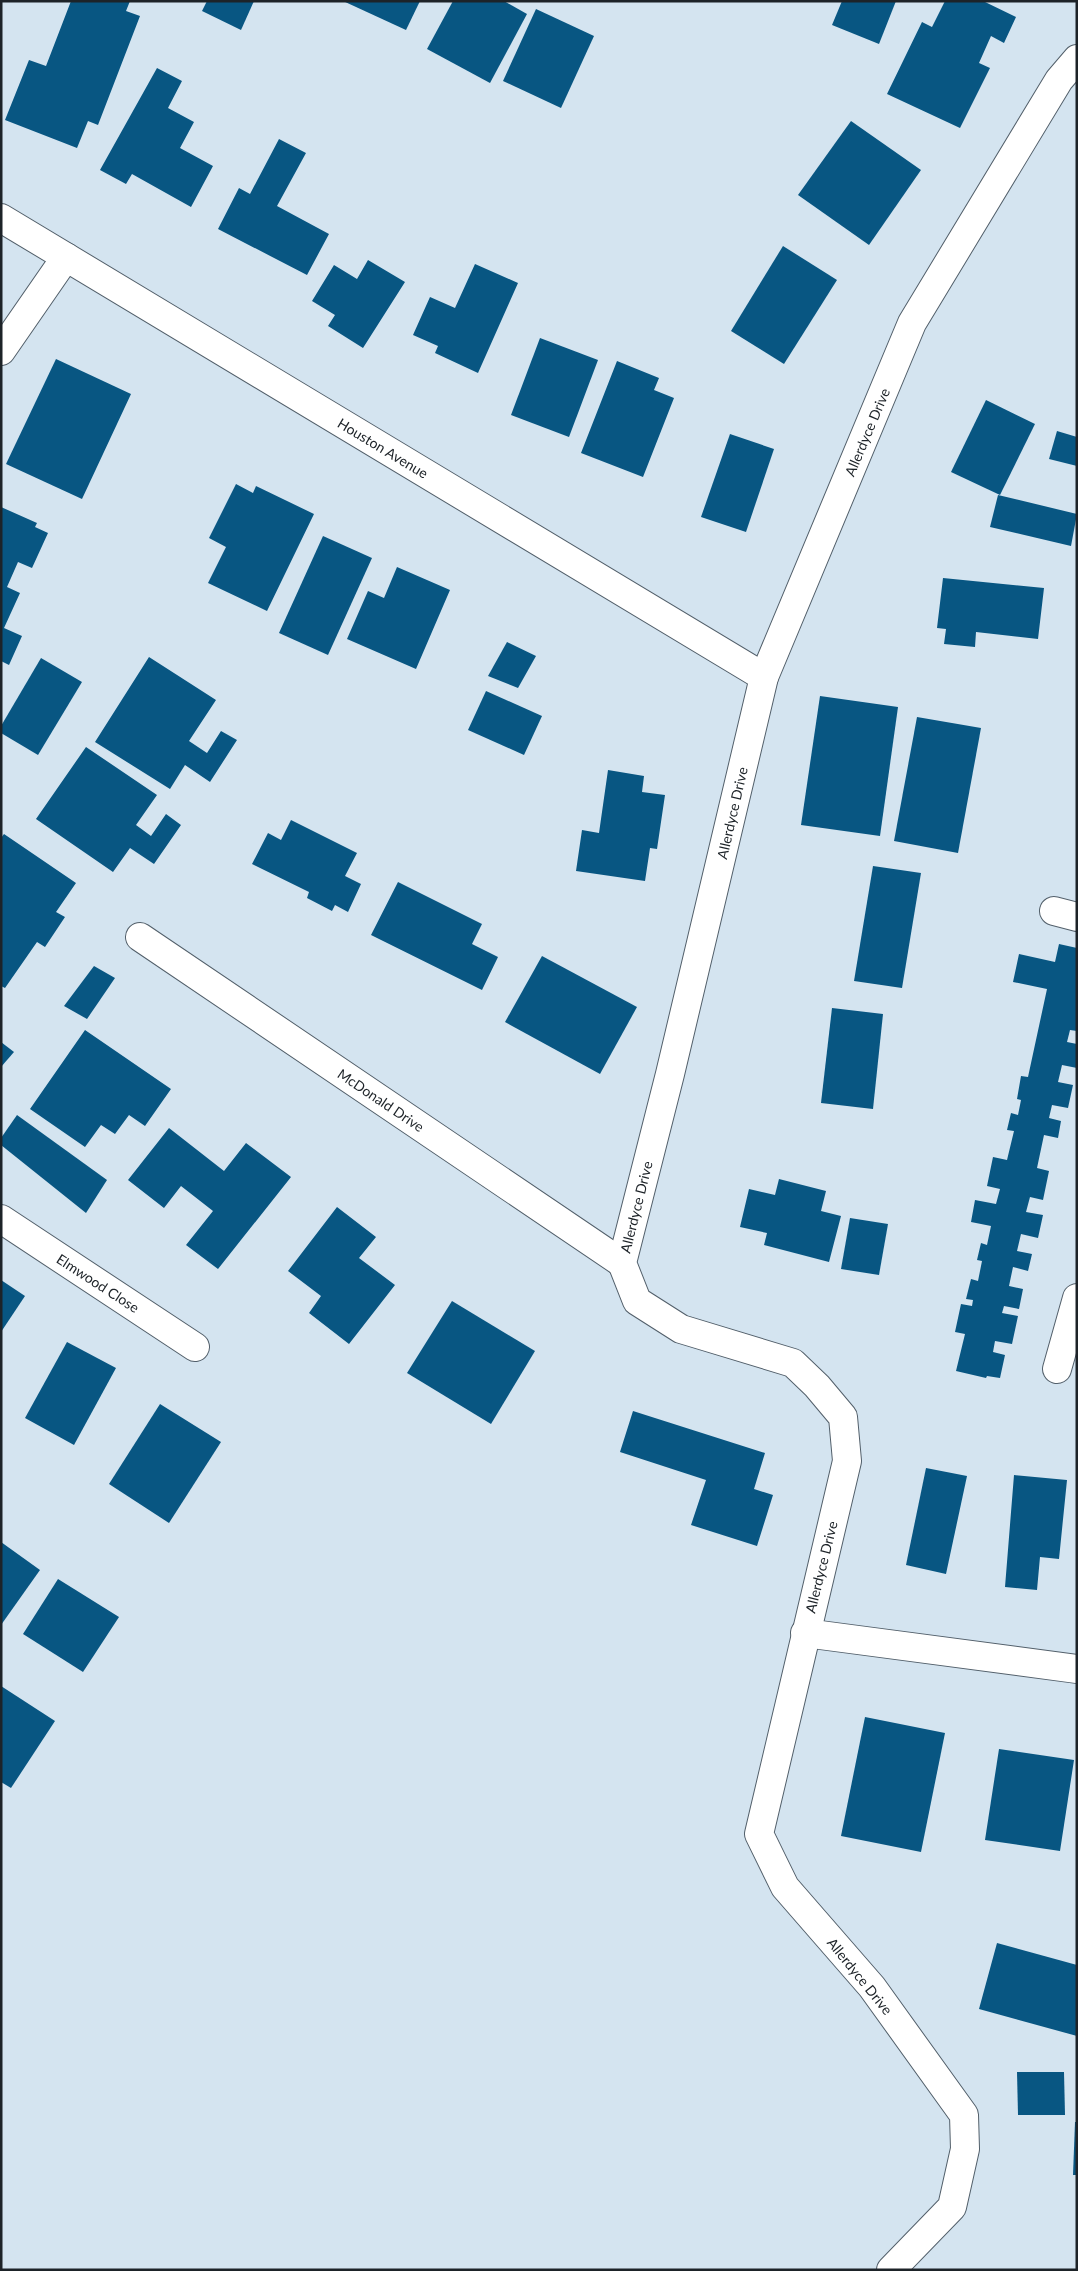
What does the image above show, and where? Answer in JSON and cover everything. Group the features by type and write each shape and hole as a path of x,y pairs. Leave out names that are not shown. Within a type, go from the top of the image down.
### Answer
{"street":[{"name":"Allerdyce Drive","path":"890,2270 952,2207 965,2149 964,2115 872,1987 785,1887 759,1834 847,1461 843,1417 818,1386 793,1363 681,1329 637,1301 622,1263 672,1064 764,677 912,323 1058,80 1077,59"},
{"name":"Houston Avenue","path":"1,218 764,677"},
{"path":"1,351 66,257"},
{"name":"McDonald Drive","path":"140,937 622,1263"},
{"name":"Elmwood Close","path":"1,1219 195,1347"},
{"path":"1057,1368 1077,1298"},
{"path":"805,1634 1077,1669"}],"building":[{"path":"71,1 130,1 126,11 140,16 98,125 88,121 77,148 5,120 29,60 46,66"},
{"path":"207,1 254,1 241,30 202,11"},
{"path":"343,1 420,1 406,30"},
{"path":"453,1 504,1 527,14 490,83 427,49"},
{"path":"842,1 896,1 879,44 832,25"},
{"path":"945,1 983,1 1016,17 1004,43 991,36 979,63 990,68 960,128 887,94 922,22 932,27"},
{"path":"536,9 594,36 561,108 503,81"},
{"path":"157,68 182,81 168,108 194,122 180,148 213,166 191,207 132,174 126,184 100,170"},
{"path":"851,121 921,170 869,245 798,195"},
{"path":"279,139 306,153 277,206 329,234 307,275 218,229 239,188 250,194"},
{"path":"783,246 837,280 784,364 731,331"},
{"path":"368,260 405,282 363,348 328,326 335,315 312,301 334,265 357,279"},
{"path":"475,264 518,283 478,373 435,353 438,346 413,335 430,297 455,308"},
{"path":"540,338 598,360 569,437 511,415"},
{"path":"56,359 131,394 82,499 6,464"},
{"path":"617,361 659,378 654,390 674,398 643,477 581,453"},
{"path":"986,400 1035,424 1000,495 951,472"},
{"path":"1057,431 1077,437 1077,466 1049,459"},
{"path":"730,434 774,449 746,532 701,517"},
{"path":"236,484 253,493 256,486 314,514 267,611 208,583 226,547 209,538"},
{"path":"998,495 1077,514 1071,546 990,527"},
{"path":"1,507 37,523 35,527 48,533 32,568 18,562 7,587 20,593 4,628 22,636 9,665 1,661"},
{"path":"323,536 372,558 328,655 279,633"},
{"path":"397,567 450,590 416,669 347,639 368,591 384,598"},
{"path":"943,578 1044,588 1038,639 976,632 975,647 944,644 946,629 937,628"},
{"path":"507,642 536,656 518,688 488,676"},
{"path":"149,657 216,700 189,741 207,753 221,731 237,740 210,782 185,765 170,789 95,742"},
{"path":"41,658 82,682 38,755 1,733 1,726"},
{"path":"486,691 542,716 524,755 468,730"},
{"path":"820,696 898,707 880,836 801,825"},
{"path":"917,717 981,728 958,853 894,841"},
{"path":"86,747 157,795 136,825 151,836 166,814 181,825 154,864 130,848 113,872 36,819"},
{"path":"608,770 644,776 642,792 665,795 657,849 650,848 645,881 576,871 582,830 599,833"},
{"path":"291,820 357,853 345,876 361,884 348,912 335,905 332,911 307,898 309,892 252,864 268,833 281,840"},
{"path":"4,834 76,883 56,912 65,917 45,947 37,942 5,988 1,986 1,838"},
{"path":"873,866 921,873 902,988 854,981"},
{"path":"398,882 482,924 472,944 498,957 482,990 371,935"},
{"path":"1059,944 1077,948 1077,1031 1070,1030 1067,1042 1077,1044 1077,1068 1062,1065 1058,1082 1073,1085 1068,1108 1052,1105 1049,1118 1061,1121 1058,1138 1044,1135 1037,1168 1049,1171 1043,1200 1030,1197 1026,1212 1043,1215 1038,1238 1021,1234 1017,1251 1032,1254 1028,1271 1013,1267 1009,1286 1023,1289 1019,1309 1004,1306 1002,1313 1018,1316 1012,1344 995,1341 993,1352 1005,1355 1000,1378 987,1376 986,1378 956,1371 965,1334 955,1332 961,1304 972,1306 973,1300 966,1299 971,1279 978,1281 982,1261 977,1260 981,1243 987,1245 991,1226 971,1222 975,1200 996,1204 1000,1189 987,1186 993,1157 1007,1160 1014,1131 1007,1130 1011,1113 1018,1115 1021,1100 1017,1099 1021,1076 1028,1077 1047,989 1013,982 1019,954 1055,962"},
{"path":"542,956 637,1007 600,1074 505,1022"},
{"path":"94,966 115,978 87,1019 64,1006"},
{"path":"832,1008 883,1014 873,1109 821,1103"},
{"path":"85,1030 171,1089 145,1126 129,1115 115,1134 101,1125 85,1147 30,1109"},
{"path":"1,1042 14,1052 1,1067"},
{"path":"17,1115 107,1180 86,1213 1,1145 1,1138"},
{"path":"169,1128 224,1171 246,1143 291,1177 218,1269 186,1245 213,1211 181,1186 164,1208 128,1180"},
{"path":"779,1179 826,1191 821,1211 841,1216 829,1262 764,1245 767,1233 740,1227 749,1189 775,1195"},
{"path":"337,1207 376,1237 359,1258 395,1285 349,1344 309,1313 321,1296 288,1271"},
{"path":"850,1218 888,1224 879,1275 841,1269"},
{"path":"1,1280 25,1296 1,1332"},
{"path":"452,1301 535,1351 491,1424 407,1373"},
{"path":"67,1342 116,1368 74,1445 25,1418"},
{"path":"160,1404 221,1442 169,1523 109,1484"},
{"path":"633,1411 765,1453 754,1489 773,1495 757,1546 691,1525 706,1480 620,1452"},
{"path":"926,1468 967,1476 946,1574 906,1565"},
{"path":"1014,1475 1067,1480 1059,1559 1040,1557 1037,1590 1005,1587"},
{"path":"1,1542 40,1570 1,1625"},
{"path":"58,1579 119,1617 83,1672 23,1634"},
{"path":"1,1686 55,1721 11,1788 1,1782"},
{"path":"865,1717 945,1733 921,1852 841,1836"},
{"path":"999,1749 1074,1760 1060,1851 985,1840"},
{"path":"997,1943 1077,1965 1077,2036 979,2009"},
{"path":"1017,2072 1064,2072 1065,2115 1018,2115"},
{"path":"1075,2122 1077,2122 1077,2175 1073,2175"}]}
